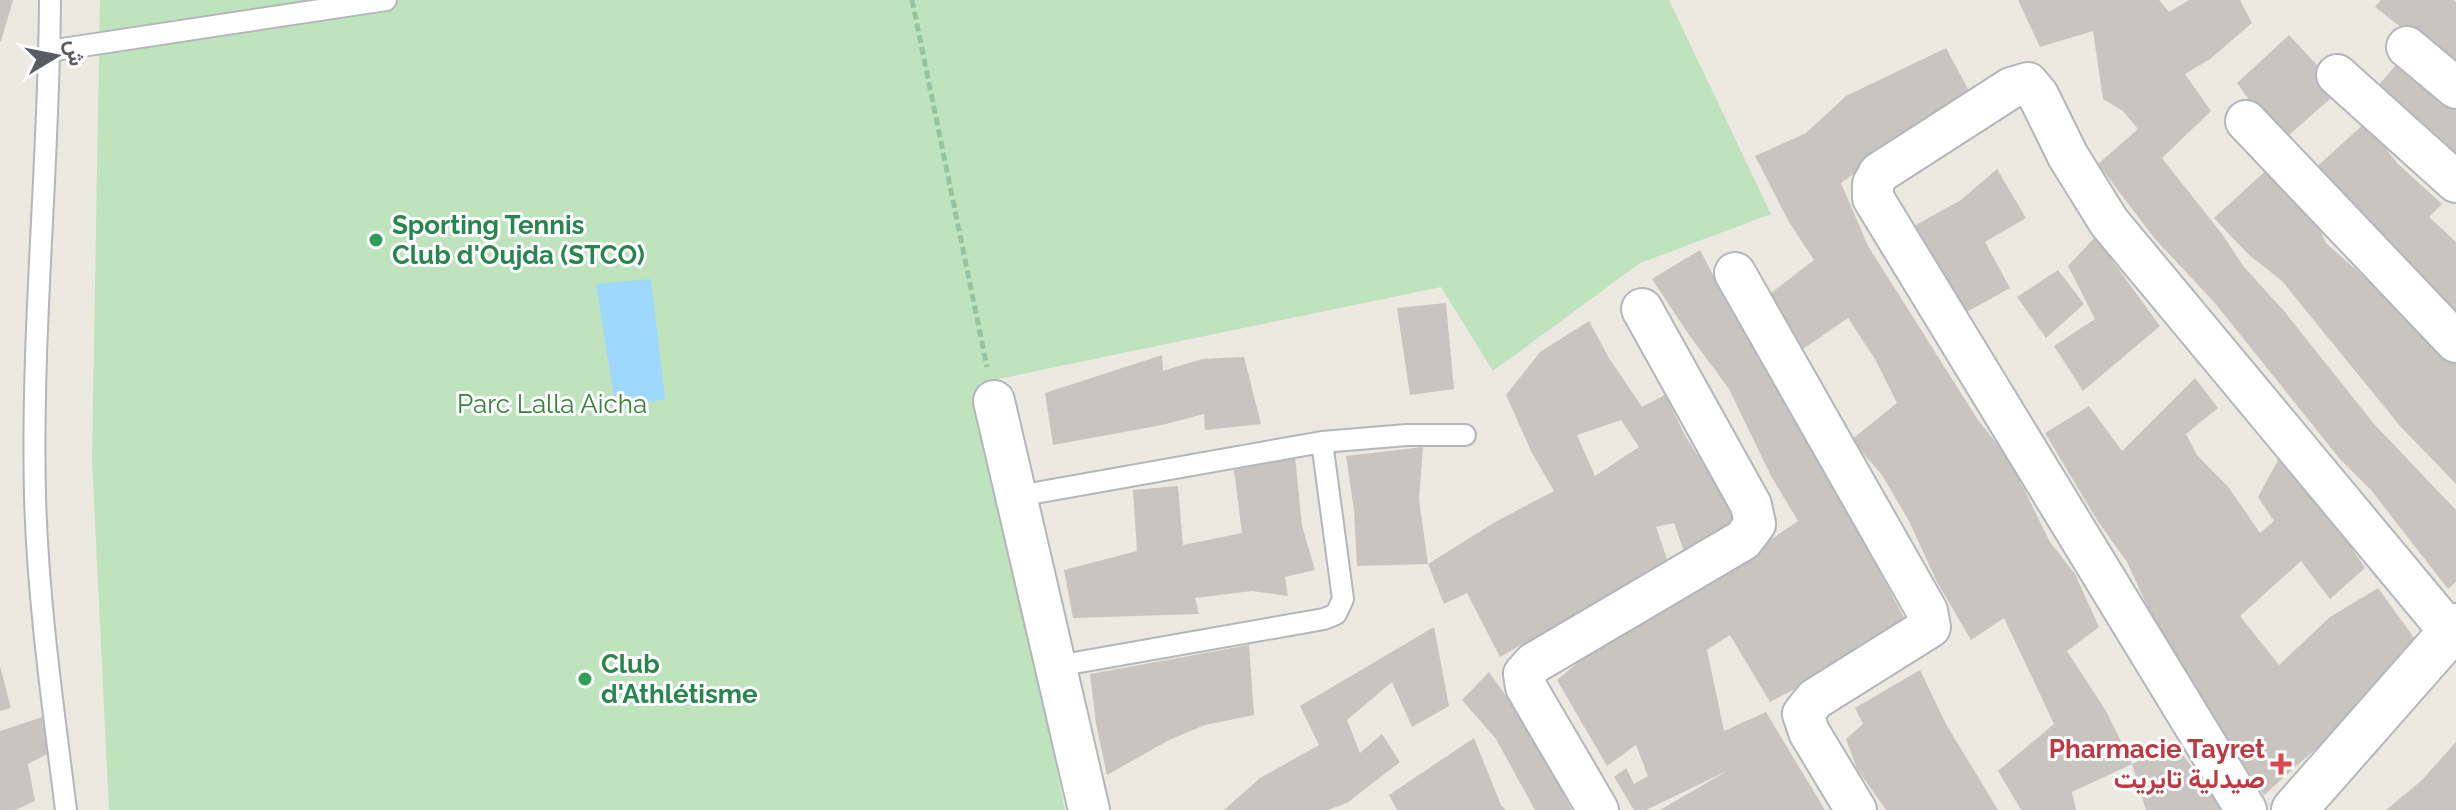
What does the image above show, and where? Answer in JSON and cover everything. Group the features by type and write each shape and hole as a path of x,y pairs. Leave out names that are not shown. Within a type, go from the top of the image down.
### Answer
{"street":[{"path":"2407,47 2456,88"},
{"path":"2337,75 2456,182"},
{"path":"2246,810 1873,198 1873,184 1879,173 2011,88 2028,83 2038,95 2068,156 2109,222 2453,629 2294,810"},
{"path":"2246,121 2456,342"},
{"path":"1735,273 1927,611 1930,627 1815,699 1803,714 1809,732 1856,810"},
{"path":"1598,810 1526,687 1524,674 1534,663 1743,540 1755,524 1751,505 1642,309"},
{"path":"994,401 1089,810"}],"lane":[{"path":"50,0 37,349 35,498 45,647 66,810"},
{"path":"49,51 386,0"},
{"path":"1018,496 1322,442 1407,435 1465,435"},
{"path":"1057,666 1324,619 1336,614 1343,599 1322,442"}],"path":[{"path":"912,0 994,401"}],"green space":[{"name":"Parc Lalla Aicha","path":"100,0 1669,0 1771,214 1640,263 1493,371 1441,287 979,383 1065,810 109,810 92,459"}],"water":[{"path":"651,279 665,399 616,410 596,284"}],"building":[{"path":"0,0 13,0 1,41 0,41"},
{"path":"2018,0 2159,0 2169,12 2189,0 2240,0 2252,23 2210,59 2185,74 2211,111 2162,158 2244,267 2284,311 2374,424 2456,510 2456,582 2448,589 2371,490 2339,458 2214,302 2155,239 2098,164 2138,129 2123,111 2103,99 2093,31 2040,47"},
{"path":"2381,0 2456,2 2456,70 2375,7"},
{"path":"2289,35 2340,90 2280,143 2237,83"},
{"path":"1946,48 1974,100 1879,156 1841,183 1868,246 1978,420 2009,459 2050,542 2075,574 2099,627 2067,651 2106,711 2132,764 2072,792 2076,810 2021,810 1998,771 2054,724 2004,618 1971,640 1882,475 1851,440 1897,403 1875,359 1848,318 1803,349 1771,293 1814,260 1789,222 1755,156 1806,133 1846,96"},
{"path":"2402,58 2456,99 2456,166 2371,94"},
{"path":"2366,122 2397,163 2442,204 2429,217 2456,242 2456,329 2311,172"},
{"path":"2273,164 2306,200 2326,243 2456,359 2456,484 2400,426 2282,281 2248,254 2214,218"},
{"path":"1997,169 2026,218 1985,242 2010,288 1965,313 1912,227 1961,200"},
{"path":"2095,237 2160,326 2083,391 2054,346 2095,319 2068,266"},
{"path":"1700,250 1910,629 1770,702 1730,635 1707,650 1724,731 1766,712 1825,810 1660,810 1727,771 1646,810 1634,810 1614,777 1626,768 1634,784 1648,776 1636,745 1607,766 1557,680 1592,651 1740,561 1798,521 1771,476 1729,389 1652,279"},
{"path":"2058,270 2084,304 2046,338 2017,297"},
{"path":"1446,303 1454,389 1410,395 1397,308"},
{"path":"1589,321 1642,407 1665,395 1738,528 1687,560 1674,523 1656,527 1670,568 1500,657 1467,593 1444,604 1428,564 1495,522 1554,491 1532,453 1506,395 1540,352","holes":["1621,420 1639,447 1595,476 1577,435"]},
{"path":"1162,355 1163,371 1202,359 1244,357 1261,424 1205,430 1204,414 1053,445 1045,393"},
{"path":"2195,378 2218,408 2186,434 2197,455 2229,488 2260,533 2274,521 2258,497 2279,458 2339,529 2365,568 2330,599 2301,561 2240,616 2279,665 2330,617 2378,588 2415,639 2337,730 2264,795 2181,670 2127,562 2097,520 2045,433 2089,406 2122,451"},
{"path":"1423,447 1419,499 1428,564 1357,566 1354,510 1346,456"},
{"path":"1295,457 1302,526 1315,570 1285,577 1288,596 1252,591 1195,598 1199,614 1073,618 1064,570 1137,551 1133,490 1178,486 1183,545 1242,533 1234,470"},
{"path":"1434,627 1449,706 1412,727 1392,682 1347,720 1360,753 1382,734 1400,762 1347,803 1328,810 1224,810 1260,778 1319,745 1300,706"},
{"path":"1249,645 1254,715 1205,725 1169,740 1107,775 1090,674"},
{"path":"0,666 11,708 0,711"},
{"path":"1920,670 1946,724 1998,810 1886,810 1857,769 1846,739 1863,724 1855,708"},
{"path":"1489,672 1524,721 1572,810 1535,810 1496,739 1462,700"},
{"path":"48,715 51,752 28,764 35,801 15,810 0,810 0,731"},
{"path":"1474,738 1501,805 1506,810 1397,810 1389,795"},
{"path":"2456,742 2456,810 2386,810 2421,781"},
{"path":"2174,744 2226,810 2146,810 2132,764"}],"place":[{"name":"Sporting Tennis Club d'Oujda (STCO)","path":"376,240"},
{"name":"Club d'Athlétisme","path":"585,679"},
{"name":"Pharmacie Tayret صيدلية تايريت","path":"2281,764"}]}
